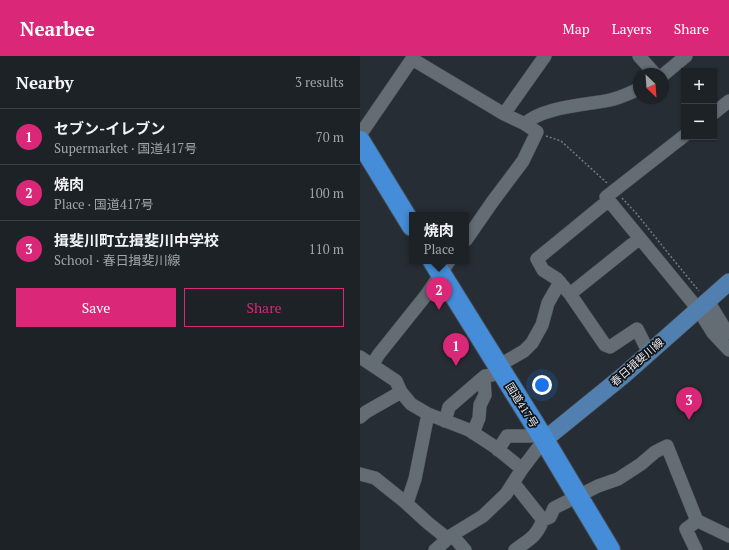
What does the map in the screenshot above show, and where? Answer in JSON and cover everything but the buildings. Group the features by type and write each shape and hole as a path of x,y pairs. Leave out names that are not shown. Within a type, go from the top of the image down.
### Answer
{"highway":[{"path":"360,141 409,221"},
{"name":"国道417号","path":"441,265 494,371 542,436 610,550"}],"main road":[{"name":"春日揖斐川線","path":"542,436 624,375 729,282"}],"street":[{"path":"504,114 545,56"},
{"path":"639,56 650,68"},
{"path":"669,70 686,56"},
{"path":"360,135 412,59 537,132 523,161 469,236"},
{"path":"525,124 530,120 556,110 612,100 633,91"},
{"path":"717,111 729,101"},
{"path":"649,352 637,329 610,346 606,345 570,294 557,279 543,270 537,259 681,138"},
{"path":"608,199 640,238 729,333"},
{"path":"570,294 640,238"},
{"path":"372,365 406,320 441,265"},
{"path":"445,421 449,407 494,371 524,351 532,343 542,325 548,303 560,282"},
{"path":"703,305 713,333 729,350"},
{"path":"360,357 396,381 411,404 428,414 469,430 522,469"},
{"path":"473,433 479,418 480,405 494,371"},
{"path":"360,417 366,412 402,392"},
{"path":"407,503 415,479 428,414"},
{"path":"498,450 506,436 542,436"},
{"path":"435,550 450,537 483,516 506,494 542,436"},
{"path":"515,550 532,538 539,530 543,520 550,517 554,508 598,486 618,479 641,464 655,452 667,446 697,522"},
{"path":"360,474 375,478 407,503 428,523 450,537 465,550"},
{"path":"513,484 543,520"},
{"path":"696,550 686,529 697,522 700,522 729,536"}],"place":[{"name":"焼肉","path":"439,310"},
{"name":"セブン-イレブン","path":"456,366"},
{"name":"揖斐川町立揖斐川中学校","path":"689,420"}]}
